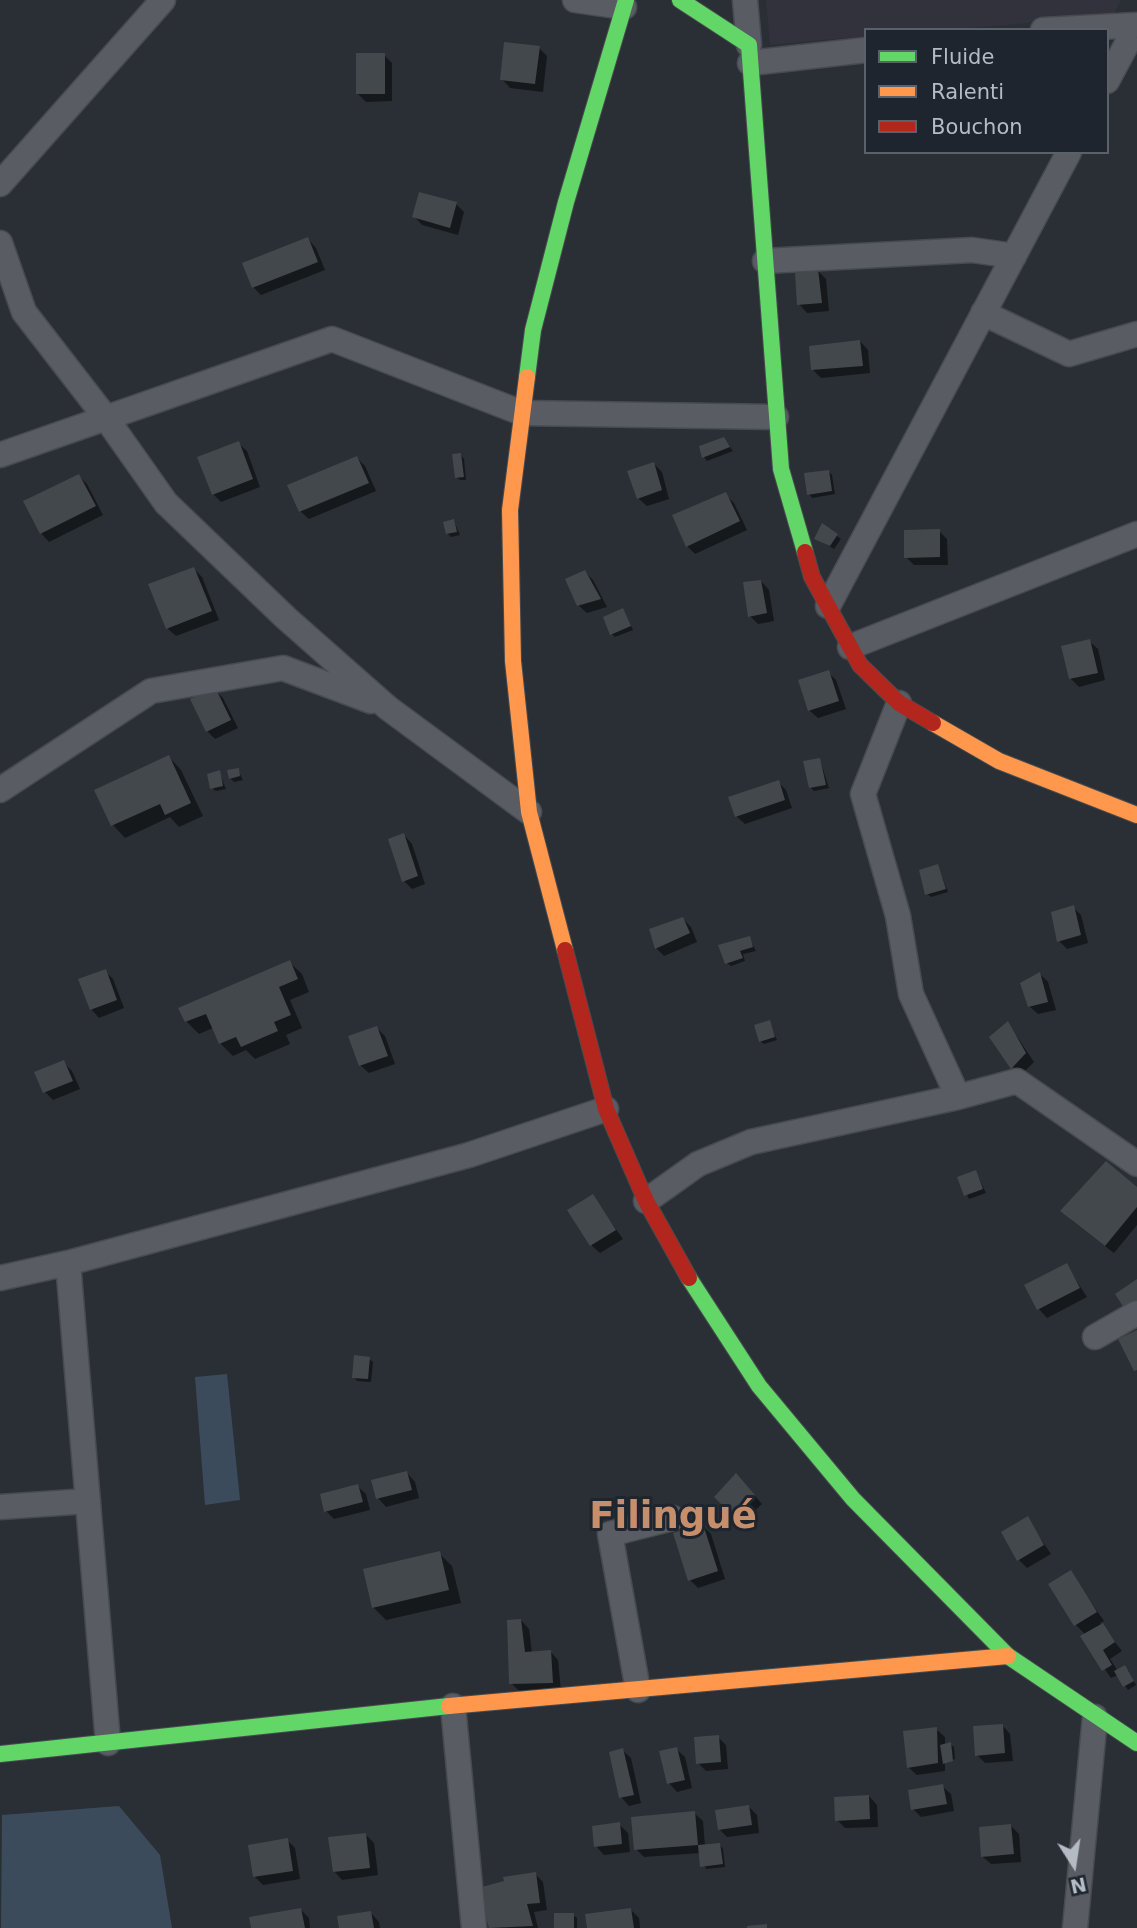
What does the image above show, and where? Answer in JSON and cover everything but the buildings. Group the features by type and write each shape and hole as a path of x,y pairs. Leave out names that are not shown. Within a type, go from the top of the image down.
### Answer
{"street":[{"path":"0,184 163,0"},
{"path":"575,0 625,4 566,202 533,330 510,510 513,661 529,811 606,1109 646,1201 679,1263 759,1386 853,1499 1008,1656 1137,1743"},
{"path":"680,0 749,54 864,50"},
{"path":"745,0 781,469 812,577 860,665 899,703 999,761 1137,815"},
{"path":"1081,28 1137,25"},
{"path":"1109,76 1137,25"},
{"path":"828,606 1068,154"},
{"path":"0,243 24,312 106,418 166,503 286,618 388,708 529,811"},
{"path":"765,261 972,250 1014,256"},
{"path":"984,313 1069,354 1137,334"},
{"path":"0,455 332,339 522,413 776,417"},
{"path":"850,647 1137,534"},
{"path":"0,790 151,691 283,668 388,708"},
{"path":"899,703 863,794 898,916 911,994 958,1097"},
{"path":"646,1201 698,1164 751,1142 958,1097 1017,1081 1137,1164"},
{"path":"0,1278 68,1263 469,1155 606,1109"},
{"path":"68,1263 108,1743"},
{"path":"1095,1337 1137,1313"},
{"path":"0,1507 88,1501"},
{"path":"638,1690 610,1534 673,1518"},
{"path":"0,1754 453,1706 1008,1656"},
{"path":"453,1706 474,1928"},
{"path":"1075,1928 1095,1717"}],"shaded area":[{"path":"766,0 1121,0 1113,16 969,28 864,28 864,36 770,45"}],"water":[{"path":"227,1374 240,1500 205,1505 195,1377"},
{"path":"119,1806 160,1855 172,1928 1,1928 2,1815"}],"traffic: fast":[{"path":"527,377 533,330 566,202 626,0"},
{"path":"680,0 749,45 781,469 805,552"},
{"path":"689,1278 759,1386 853,1499 1008,1656 1137,1743"},
{"path":"0,1754 449,1706"}],"traffic: slow":[{"path":"527,377 510,510 513,661 529,812 565,950"},
{"path":"933,723 999,761 1137,815"},
{"path":"449,1706 1008,1656"}],"traffic: jam":[{"path":"805,552 812,577 860,665 899,703 933,723"},
{"path":"565,950 606,1109 646,1201 689,1278"}],"district":[{"name":"Filingué","path":"673,1518"}]}
